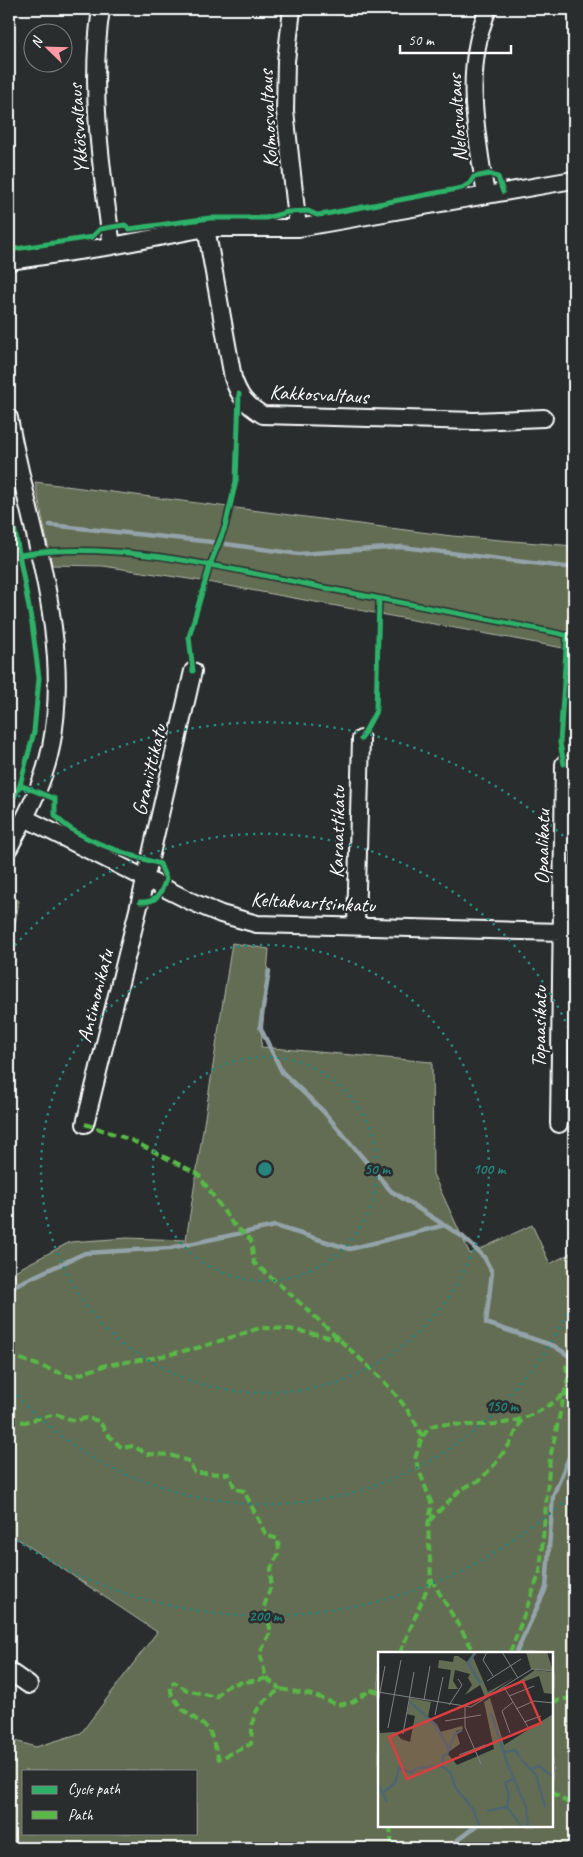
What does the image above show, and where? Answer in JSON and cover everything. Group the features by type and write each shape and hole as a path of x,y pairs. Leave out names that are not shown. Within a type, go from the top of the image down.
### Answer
{"street":[{"name":"Ykkösvaltaus","path":"101,9 96,96 102,177 112,246"},
{"name":"Kolmosvaltaus","path":"292,9 286,61 285,111 298,228"},
{"name":"Nelosvaltaus","path":"486,195 476,131 473,95 476,59 488,9"},
{"path":"9,261 112,246 206,228 298,228 574,180"},
{"name":"Kakkosvaltaus","path":"206,228 233,378 238,394 249,407 263,415 475,421 544,418"},
{"path":"9,418 39,552 58,678 56,715 51,749 37,792 9,848"},
{"name":"Graniittikatu","path":"146,878 193,670"},
{"name":"Karaattikatu","path":"356,926 361,739"},
{"name":"Opaalikatu","path":"562,932 564,764"},
{"name":"Keltakvartsinkatu","path":"25,818 221,914 257,924 562,932"},
{"name":"Antimonikatu","path":"85,1124 146,878"},
{"name":"Topaasikatu","path":"559,1124 562,932"},
{"path":"9,1672 29,1685"}],"green space":[{"path":"35,482 452,536 574,546 574,650 202,581 103,566 52,565"},
{"path":"9,892 19,901 9,961"},
{"path":"232,943 269,949 261,1047 432,1062 433,1174 470,1254 532,1225 550,1264 574,1251 574,1848 9,1848 9,1739 36,1747 81,1733 157,1632 9,1533 9,1274 70,1242 127,1238 186,1240"}],"waterway":[{"path":"50,525 212,542"},
{"path":"226,544 299,554 402,547 574,568"},
{"path":"269,971 260,1027 282,1072 323,1111 391,1191 463,1237 484,1257 492,1272 486,1323 554,1346 574,1359"},
{"path":"9,1288 85,1253 170,1248 275,1226 350,1249 445,1225"},
{"path":"516,1652 546,1588 553,1496 574,1445"},
{"path":"447,1848 475,1827"}],"marked path":[{"path":"85,1124 131,1140 198,1174 232,1223 251,1240 254,1263 299,1302 388,1386 407,1410 422,1437"},
{"path":"9,1355 72,1377 106,1365 153,1358 201,1347 260,1328 289,1329 339,1339"},
{"path":"510,1652 540,1572 550,1458 568,1378 566,1366 574,1356"},
{"path":"400,1652 431,1579 428,1525 432,1505 415,1459 422,1437 430,1427 438,1424 490,1425 505,1423 534,1414 564,1394 574,1397"},
{"path":"9,1420 25,1422 55,1414 76,1421 86,1418 99,1421 108,1435 122,1448 133,1446 147,1454 170,1455 188,1461 195,1473 229,1474 235,1489 244,1491 266,1535 278,1539 279,1553 271,1568 271,1585 264,1607 271,1631 260,1653 266,1678 280,1689"},
{"path":"429,1521 461,1489 480,1480 495,1464 511,1442 522,1419"},
{"path":"431,1579 474,1652"},
{"path":"266,1678 233,1684 216,1697 187,1690 174,1682 170,1686 172,1695 182,1709 209,1729 219,1759 251,1744 256,1712 264,1702 280,1689 313,1695 338,1705 353,1702 370,1690 378,1692"},
{"path":"553,1702 574,1697"},
{"path":"553,1793 574,1807"},
{"path":"390,1827 392,1848"},
{"path":"566,1848 574,1844"}],"cycle path":[{"path":"9,250 92,237 100,229 125,225 129,229 210,218 266,218 288,212 308,211 317,215 326,214 462,188 470,183 474,177 489,174 498,177 503,192"},
{"path":"193,671 189,637 210,565 225,527 236,481 239,394"},
{"path":"9,500 32,624 39,678 34,732 20,785 9,808"},
{"path":"20,555 57,551 96,551 175,559 574,637"},
{"path":"361,739 376,711 379,599"},
{"path":"564,764 560,743 567,635"},
{"path":"20,785 55,799 55,815 76,832 104,846 160,864 166,879 162,889 158,896 151,901 140,902"}]}
